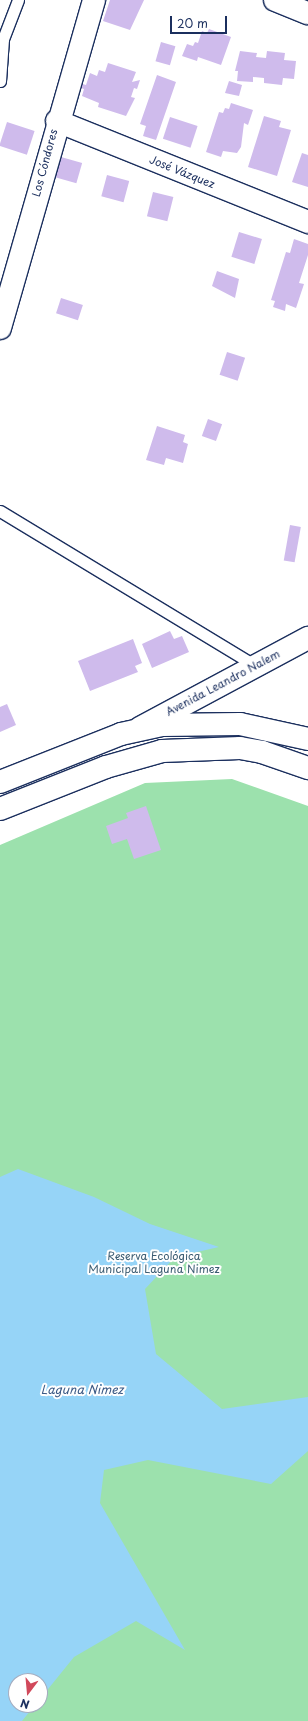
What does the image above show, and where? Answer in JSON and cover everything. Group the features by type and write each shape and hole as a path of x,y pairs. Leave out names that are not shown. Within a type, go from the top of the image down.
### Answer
{"street":[{"name":"Los Cóndores","path":"0,328 57,122 94,0"},
{"path":"275,0 308,12"},
{"name":"José Vázquez","path":"57,122 308,222"},
{"name":"Avenida Leandro Nalem","path":"138,729 254,665 308,638"},
{"path":"0,782 138,729 214,723 264,728 308,739 305,766 262,752 240,748 162,751 106,766 0,809"}],"lane":[{"path":"0,81 3,39 18,0"},
{"path":"0,512 254,665"}],"green space":[{"name":"Reserva Ecológica Municipal Laguna Nimez","path":"232,779 308,806 308,1721 0,1721 0,845 145,783"}],"water":[{"name":"Laguna Nimez","path":"18,1169 94,1197 150,1224 219,1247 175,1257 145,1289 156,1354 222,1409 308,1397 308,1451 271,1484 148,1460 104,1470 100,1503 185,1650 136,1621 74,1657 48,1689 48,1673 8,1673 8,1713 28,1713 22,1721 0,1721 0,1177"}],"building":[{"path":"110,0 144,0 130,30 103,21"},
{"path":"209,29 231,37 221,65 198,57 197,61 182,56 187,44 193,46 195,42 198,43 202,31 207,33"},
{"path":"161,42 175,46 170,65 155,61"},
{"path":"240,51 257,53 256,57 266,58 267,51 285,53 284,60 296,61 294,79 283,78 282,85 264,83 264,78 253,77 253,82 237,81 238,71 235,71"},
{"path":"108,63 136,72 132,82 140,80 137,89 134,88 131,97 135,98 126,116 98,107 99,103 82,96 84,89 78,87 79,83 86,85 90,73 97,76 99,70 105,72"},
{"path":"157,75 176,82 156,140 143,136 146,126 140,124"},
{"path":"229,81 242,85 239,96 225,93"},
{"path":"231,103 253,110 248,125 244,123 241,147 237,153 223,151 221,157 206,152 219,112 223,113 225,108 229,109"},
{"path":"264,116 281,121 279,127 291,130 277,176 248,167"},
{"path":"170,117 198,126 190,148 163,139"},
{"path":"7,122 35,131 27,155 0,146"},
{"path":"302,153 308,155 308,187 292,182"},
{"path":"61,157 82,163 76,183 55,177"},
{"path":"107,175 129,181 124,202 101,196"},
{"path":"153,192 173,197 167,221 147,216"},
{"path":"239,232 262,239 254,264 231,257"},
{"path":"294,239 308,244 308,255 299,283 304,284 296,308 286,304 285,311 273,307 275,301 271,300 286,252 290,253"},
{"path":"217,271 239,279 235,298 212,286"},
{"path":"61,298 83,305 78,320 56,313"},
{"path":"227,352 245,358 238,381 220,375"},
{"path":"208,419 222,424 216,441 202,436"},
{"path":"157,426 185,435 183,442 188,444 183,463 166,458 164,465 146,460"},
{"path":"290,525 301,527 295,562 284,560"},
{"path":"170,631 174,639 182,636 189,652 152,668 142,644"},
{"path":"133,639 142,663 135,666 138,672 90,691 78,661"},
{"path":"7,704 16,725 0,732 0,707"},
{"path":"146,806 161,850 134,859 127,839 112,844 106,826 128,818 126,813"}]}
